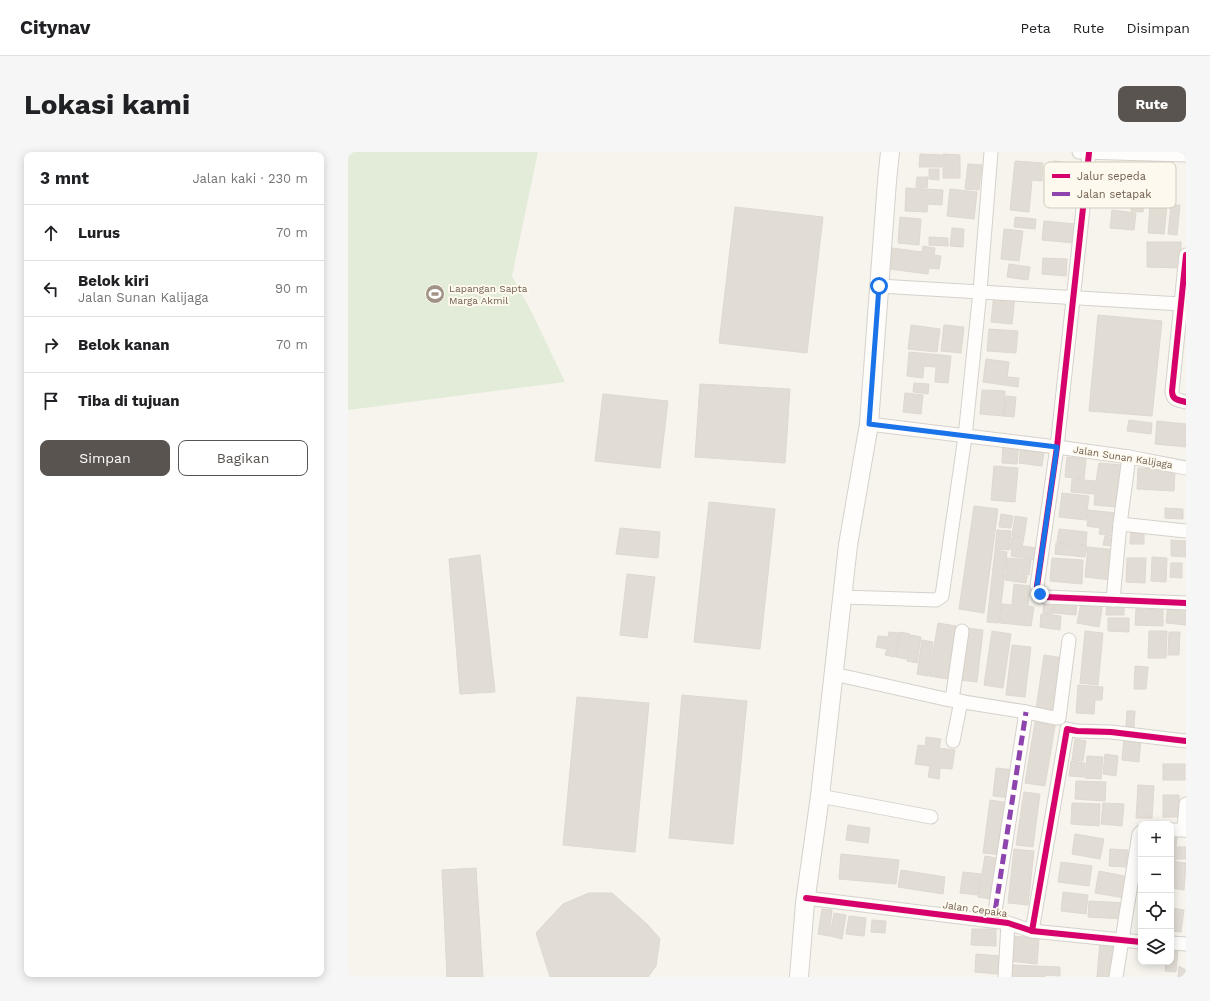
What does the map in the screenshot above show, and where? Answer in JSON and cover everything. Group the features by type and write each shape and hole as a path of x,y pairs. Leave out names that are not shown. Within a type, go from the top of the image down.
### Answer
{"main road":[{"path":"799,977 806,898 820,796 848,545 869,424 890,152"}],"street":[{"path":"842,597 936,600 942,596 965,437 980,291 991,152"},
{"path":"1083,162 1084,152 1186,155"},
{"path":"1079,208 1057,447 1037,586 1038,590 1040,594 1046,597 1186,603"},
{"path":"1186,255 1172,394 1175,399 1186,402"},
{"path":"879,286 1181,304"},
{"name":"Jalan Sunan Kalijaga","path":"869,424 965,437 1057,447 1129,457 1186,468"},
{"path":"1113,600 1120,524 1129,457"},
{"path":"1120,524 1186,530"},
{"path":"953,741 962,631"},
{"path":"834,674 956,701 1059,718 1069,640"},
{"path":"1005,977 1008,923 994,918 1026,712"},
{"path":"1032,931 1067,729 1078,731 1112,732 1186,741"},
{"path":"820,796 931,817"},
{"path":"1180,830 1186,804"},
{"path":"1116,977 1138,840"},
{"name":"Jalan Cepaka","path":"806,898 1008,923 1032,931 1138,942"},
{"path":"1174,943 1186,944"}],"green space":[{"name":"Lapangan Sapta Marga Akmil","path":"348,152 538,152 512,276 532,313 565,382 348,410"}],"building":[{"path":"920,154 942,155 942,167 919,167"},
{"path":"943,154 960,155 960,178 943,178"},
{"path":"1151,157 1170,159 1170,162 1150,162"},
{"path":"1015,161 1043,163 1042,181 1032,180 1029,212 1010,210"},
{"path":"968,164 982,165 979,190 965,189"},
{"path":"929,169 939,169 939,180 929,179"},
{"path":"917,177 928,177 927,188 916,187"},
{"path":"906,188 943,190 942,205 928,204 927,212 905,211"},
{"path":"950,189 977,192 974,219 947,216"},
{"path":"1176,205 1180,205 1177,235 1168,234 1171,208 1176,208"},
{"path":"735,207 823,217 807,353 719,343"},
{"path":"1131,208 1143,208 1143,212 1131,211"},
{"path":"1150,208 1167,208 1164,234 1148,233"},
{"path":"1112,210 1136,213 1134,230 1110,228"},
{"path":"900,217 921,219 919,245 898,243"},
{"path":"1015,217 1036,219 1035,229 1014,227"},
{"path":"1044,221 1076,224 1074,243 1042,240"},
{"path":"952,228 964,229 963,247 950,246"},
{"path":"1004,229 1023,231 1019,261 1001,259"},
{"path":"929,237 948,238 948,246 929,245"},
{"path":"1147,242 1181,242 1181,268 1147,267"},
{"path":"923,246 935,248 934,255 941,256 939,269 929,268 928,274 889,269 892,248 922,252"},
{"path":"1043,258 1067,259 1066,276 1042,274"},
{"path":"1009,264 1030,267 1028,280 1007,277"},
{"path":"994,293 1015,295 1012,324 991,322"},
{"path":"1098,315 1162,321 1152,416 1089,411"},
{"path":"911,325 940,329 937,352 908,349"},
{"path":"944,325 964,327 961,353 941,351"},
{"path":"989,329 1018,331 1016,353 987,351"},
{"path":"909,352 951,356 948,383 935,382 936,367 924,366 923,378 907,376"},
{"path":"986,359 1009,362 1007,377 1019,378 1018,387 983,382"},
{"path":"914,383 929,384 928,394 913,392"},
{"path":"700,384 790,389 785,463 695,457"},
{"path":"982,390 1005,391 1004,416 980,414"},
{"path":"905,393 923,395 921,414 903,412"},
{"path":"603,394 668,401 660,468 595,461"},
{"path":"1006,396 1016,397 1014,417 1004,416"},
{"path":"1129,420 1152,423 1151,434 1127,431"},
{"path":"1157,421 1186,424 1186,447 1155,444"},
{"path":"1003,441 1019,443 1017,464 1002,463"},
{"path":"1021,444 1045,446 1042,466 1019,463"},
{"path":"1067,457 1086,459 1084,479 1065,477"},
{"path":"1099,463 1122,465 1117,507 1094,505 1095,494 1071,492 1072,479 1096,481"},
{"path":"994,466 1018,468 1015,502 991,500"},
{"path":"1138,468 1175,470 1174,491 1137,489"},
{"path":"1062,493 1089,496 1086,520 1059,517"},
{"path":"709,502 775,509 760,649 694,642"},
{"path":"974,506 998,509 984,613 959,609"},
{"path":"1165,508 1183,509 1183,519 1165,518"},
{"path":"1088,510 1116,513 1113,536 1099,534 1100,528 1087,526"},
{"path":"1001,514 1013,516 1011,528 999,527"},
{"path":"1015,516 1027,518 1024,537 1012,536"},
{"path":"620,528 660,532 658,558 616,554"},
{"path":"1059,529 1087,532 1086,545 1057,542"},
{"path":"1131,529 1144,530 1144,544 1130,544"},
{"path":"997,530 1011,531 1009,550 995,549"},
{"path":"1105,536 1115,538 1114,546 1103,545"},
{"path":"1012,537 1024,538 1022,546 1037,548 1035,560 1011,556 1012,549 1010,549"},
{"path":"1171,540 1186,541 1186,557 1171,556"},
{"path":"1056,543 1087,546 1085,557 1055,554"},
{"path":"1088,547 1116,550 1112,580 1085,577"},
{"path":"995,550 1007,552 999,623 987,622"},
{"path":"480,555 495,692 460,694 449,559"},
{"path":"1152,557 1167,558 1166,582 1151,581"},
{"path":"1007,558 1031,560 1029,575 1006,572"},
{"path":"1052,558 1083,560 1082,584 1050,581"},
{"path":"1127,558 1146,558 1145,583 1126,582"},
{"path":"1171,563 1182,563 1182,578 1170,577"},
{"path":"1006,573 1027,576 1026,583 1005,580"},
{"path":"627,574 655,577 647,638 620,635"},
{"path":"1014,584 1030,586 1028,606 1034,607 1031,626 1000,623 1002,604 1012,605"},
{"path":"1082,598 1103,602 1099,627 1077,623"},
{"path":"1044,599 1054,599 1053,614 1043,613"},
{"path":"1055,599 1077,601 1076,615 1054,613"},
{"path":"1107,601 1124,601 1124,615 1106,615"},
{"path":"1168,602 1186,604 1186,625 1166,623"},
{"path":"1136,609 1163,610 1163,626 1135,625"},
{"path":"1041,614 1061,616 1060,630 1040,627"},
{"path":"1108,618 1129,618 1129,632 1108,631"},
{"path":"938,623 956,626 948,679 929,676"},
{"path":"966,628 983,630 977,682 959,680"},
{"path":"992,631 1011,634 1003,688 984,685"},
{"path":"1085,631 1103,633 1098,685 1080,683"},
{"path":"1149,631 1167,631 1166,658 1148,658"},
{"path":"889,632 899,633 895,657 885,655 887,649 876,647 878,636 888,637"},
{"path":"900,632 910,634 906,659 896,657"},
{"path":"1169,632 1180,632 1179,655 1168,655"},
{"path":"911,635 921,637 917,663 907,661"},
{"path":"922,640 933,642 928,676 917,674"},
{"path":"1012,645 1031,647 1025,697 1006,695"},
{"path":"1044,655 1064,658 1056,711 1036,709"},
{"path":"1135,666 1148,667 1146,689 1134,689"},
{"path":"1078,685 1103,687 1102,700 1095,700 1094,714 1076,713"},
{"path":"682,695 747,701 733,844 669,838"},
{"path":"577,697 649,703 635,852 563,845"},
{"path":"1127,711 1135,711 1134,727 1126,726"},
{"path":"1036,716 1056,720 1045,786 1025,783"},
{"path":"926,737 941,739 939,748 955,750 952,769 940,768 939,779 928,777 930,766 915,764 918,745 925,746"},
{"path":"1124,737 1141,739 1139,762 1122,760"},
{"path":"1075,739 1086,741 1083,761 1072,760"},
{"path":"1105,754 1118,756 1116,776 1103,774"},
{"path":"1087,756 1103,757 1101,779 1085,778"},
{"path":"1071,761 1085,763 1084,777 1069,776"},
{"path":"1163,764 1185,764 1185,780 1163,780"},
{"path":"996,768 1014,770 1011,798 993,796"},
{"path":"1076,781 1106,782 1105,801 1075,799"},
{"path":"1138,785 1154,786 1152,818 1136,818"},
{"path":"1024,792 1040,794 1033,847 1016,845"},
{"path":"1163,795 1179,795 1180,817 1163,817"},
{"path":"990,800 1010,803 1003,855 983,853"},
{"path":"1072,803 1100,804 1099,826 1071,824"},
{"path":"1103,803 1124,804 1122,826 1101,824"},
{"path":"848,825 870,828 868,843 846,840"},
{"path":"1075,834 1104,839 1100,859 1072,854"},
{"path":"1174,837 1177,837 1176,847 1186,847 1186,859 1174,860"},
{"path":"1014,849 1034,851 1028,905 1008,903"},
{"path":"1110,849 1128,850 1126,867 1109,866"},
{"path":"841,854 899,860 896,884 839,879"},
{"path":"985,856 1002,859 996,900 978,897"},
{"path":"1174,861 1186,863 1184,890 1174,888"},
{"path":"1061,862 1092,866 1089,886 1058,882"},
{"path":"476,868 483,977 447,977 442,870"},
{"path":"901,870 945,877 943,894 898,887"},
{"path":"1099,871 1129,877 1125,898 1095,893"},
{"path":"963,872 981,874 978,895 960,893"},
{"path":"1063,892 1088,895 1086,914 1061,911"},
{"path":"589,893 612,893 648,925 660,939 656,966 648,977 550,977 536,933 563,904"},
{"path":"1089,901 1125,903 1124,919 1088,917"},
{"path":"1174,908 1184,910 1181,932 1174,931"},
{"path":"822,909 832,910 829,936 818,934"},
{"path":"834,913 846,915 842,939 830,936"},
{"path":"849,916 866,918 864,936 846,934"},
{"path":"872,920 886,921 885,933 871,932"},
{"path":"972,929 996,929 996,946 971,945"},
{"path":"1011,936 1039,938 1037,964 1009,961"},
{"path":"1100,941 1116,943 1112,977 1097,977"},
{"path":"1174,949 1178,949 1176,972 1165,971 1166,965 1174,965"},
{"path":"976,954 1000,956 998,974 975,972"},
{"path":"1013,965 1060,967 1060,976 1045,975 1045,977 1012,977"},
{"path":"1179,966 1186,970 1186,977 1178,977"}],"marked path":[{"path":"999,920 994,918 1026,712"}],"cycle path":[{"path":"1088,162 1089,153"},
{"path":"1083,208 1057,447 1037,586 1040,594 1046,597 1186,603"},
{"path":"1186,255 1172,391 1174,398 1186,402"},
{"path":"1032,931 1067,729 1077,731 1111,732 1186,741"},
{"path":"806,898 1008,923 1032,931 1138,942"}],"place":[{"name":"Lapangan Sapta Marga Akmil","path":"435,294"}],"route":[{"path":"879,286 869,424 965,437 1057,447 1037,586 1040,594"}]}
